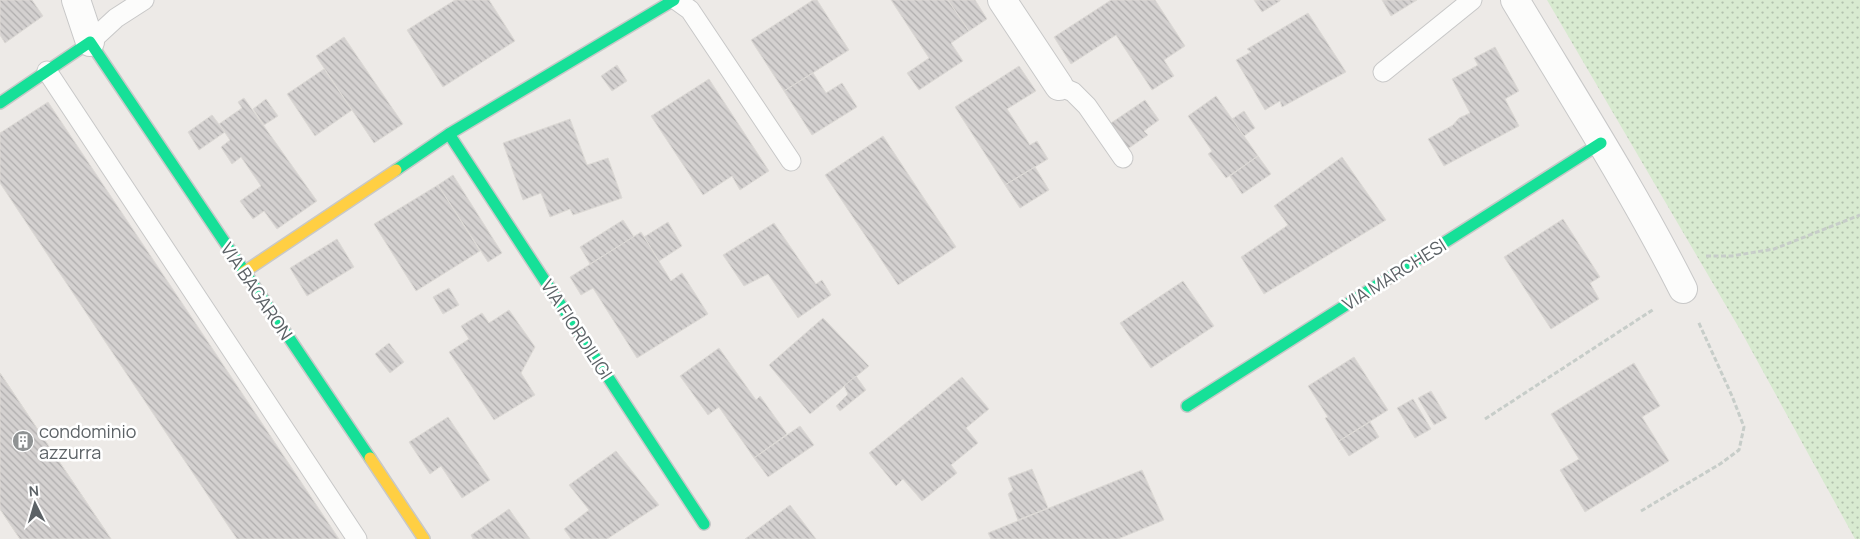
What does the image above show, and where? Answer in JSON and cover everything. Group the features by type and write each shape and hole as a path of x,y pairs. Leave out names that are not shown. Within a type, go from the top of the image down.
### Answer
{"street":[{"name":"VIA BAGARON","path":"76,0 90,42 424,539"},
{"path":"244,272 449,134 675,0"},
{"path":"1002,0 1059,86"},
{"path":"1515,0 1666,254 1683,289"},
{"path":"0,102 90,42"},
{"name":"VIA FIORDILIGI","path":"449,134 704,524"},
{"name":"VIA MARCHESI","path":"1187,406 1601,143"}],"lane":[{"path":"90,42 116,18 144,0"},
{"path":"675,0 690,10 791,161"},
{"path":"1383,72 1472,0"},
{"path":"47,71 357,539"},
{"path":"1059,86 1073,92 1087,106 1123,158"}],"path":[{"path":"1666,254 1732,256 1753,254 1774,249 1860,215"},
{"path":"1485,420 1683,289 1732,396 1744,427 1739,450 1720,464 1640,511"}],"green space":[{"path":"1547,0 1860,0 1860,539 1855,539 1742,333"}],"building":[{"path":"0,0 32,0 43,16 5,43 0,35"},
{"path":"455,0 489,0 515,41 443,87 407,30"},
{"path":"813,0 817,0 849,50 784,91 751,40"},
{"path":"891,0 948,0 969,31 951,43 963,61 919,90 907,73 929,58"},
{"path":"948,0 975,0 987,19 969,31"},
{"path":"1111,0 1155,0 1185,46 1164,60 1174,76 1152,90 1116,35 1071,64 1054,37"},
{"path":"1254,0 1280,0 1280,1 1262,12"},
{"path":"1382,0 1417,0 1391,16"},
{"path":"1308,13 1346,72 1282,107 1280,101 1265,110 1236,60 1251,52 1247,49"},
{"path":"344,37 403,124 374,143 316,56"},
{"path":"1495,47 1519,91 1505,99 1519,126 1444,166 1428,139 1453,125 1459,118 1470,113 1452,79 1478,65 1474,58"},
{"path":"617,65 627,81 612,91 601,76"},
{"path":"1019,66 1036,91 1007,109 1030,145 1037,141 1048,159 1005,185 955,107"},
{"path":"324,69 352,110 315,136 287,94"},
{"path":"813,73 826,93 842,83 857,107 812,135 784,91"},
{"path":"709,79 769,171 740,190 732,176 703,195 651,116"},
{"path":"1216,96 1258,156 1226,178 1208,154 1212,151 1188,116"},
{"path":"244,98 317,201 277,229 264,211 253,219 240,201 261,186 241,157 232,164 221,147 230,140 219,124 242,108 238,102"},
{"path":"266,99 278,116 264,125 253,109"},
{"path":"1145,100 1159,120 1144,131 1148,135 1126,150 1108,125"},
{"path":"48,102 339,539 237,539 128,376 0,183 0,133"},
{"path":"1244,111 1255,128 1244,136 1232,119"},
{"path":"212,115 225,132 199,150 188,132"},
{"path":"570,119 587,165 608,158 622,198 573,215 570,209 550,217 541,193 523,200 503,143"},
{"path":"883,136 956,247 898,285 825,175"},
{"path":"1258,156 1271,174 1242,194 1230,176"},
{"path":"1342,157 1386,220 1264,294 1241,257 1288,225 1274,206"},
{"path":"1035,167 1049,190 1020,208 1005,185"},
{"path":"453,175 502,253 488,262 438,185"},
{"path":"438,185 480,251 416,291 374,224"},
{"path":"1563,219 1600,277 1590,283 1599,299 1551,329 1504,257"},
{"path":"623,220 634,237 590,264 580,247"},
{"path":"668,222 682,246 659,261 644,237"},
{"path":"774,223 816,284 822,280 831,295 798,318 768,274 744,286 723,255"},
{"path":"641,232 671,281 682,273 708,314 637,358 593,288 581,295 570,277"},
{"path":"337,239 354,267 307,296 290,268"},
{"path":"1183,281 1214,326 1151,368 1120,323"},
{"path":"449,288 459,305 443,314 433,297"},
{"path":"509,310 535,347 521,373 535,395 494,420 449,352 469,339 461,326 482,313 489,323"},
{"path":"823,318 869,366 810,414 769,365"},
{"path":"389,343 404,362 390,373 375,354"},
{"path":"719,348 756,400 760,396 787,434 754,458 719,407 708,415 680,376"},
{"path":"1354,357 1388,410 1339,441 1325,418 1328,417 1308,386"},
{"path":"1634,363 1660,406 1642,417 1669,461 1585,512 1560,470 1579,459 1551,414"},
{"name":"condominio azzurra","path":"0,373 111,539 20,539 0,509"},
{"name":"condominio azzurra","path":"0,373 111,539 20,539 0,509"},
{"path":"856,376 866,390 840,411 836,406 848,394 844,386"},
{"path":"962,377 989,409 966,428 978,443 951,465 957,473 922,501 903,479 896,486 869,453"},
{"path":"1431,391 1447,418 1434,425 1418,398"},
{"path":"1413,399 1431,429 1415,438 1397,408"},
{"path":"448,417 490,480 462,498 441,466 430,474 409,442"},
{"path":"1370,422 1379,437 1349,456 1339,441"},
{"path":"800,426 814,445 768,477 754,458"},
{"path":"616,451 659,505 607,539 571,539 564,529 589,510 569,485"},
{"path":"1032,469 1048,508 1018,520 1008,494 1013,490 1008,478"},
{"path":"1142,470 1164,520 1118,539 991,539 988,533"},
{"path":"790,505 816,539 745,539"},
{"path":"509,509 530,539 473,539 471,535"}],"traffic: fast":[{"path":"396,170 449,134 674,0"},
{"path":"0,103 90,42 370,458"},
{"path":"449,134 704,524"},
{"path":"1187,406 1601,143"}],"traffic: slow":[{"path":"244,272 396,170"},
{"path":"370,458 424,539"}],"place":[{"name":"condominio azzurra","path":"23,441"}]}
